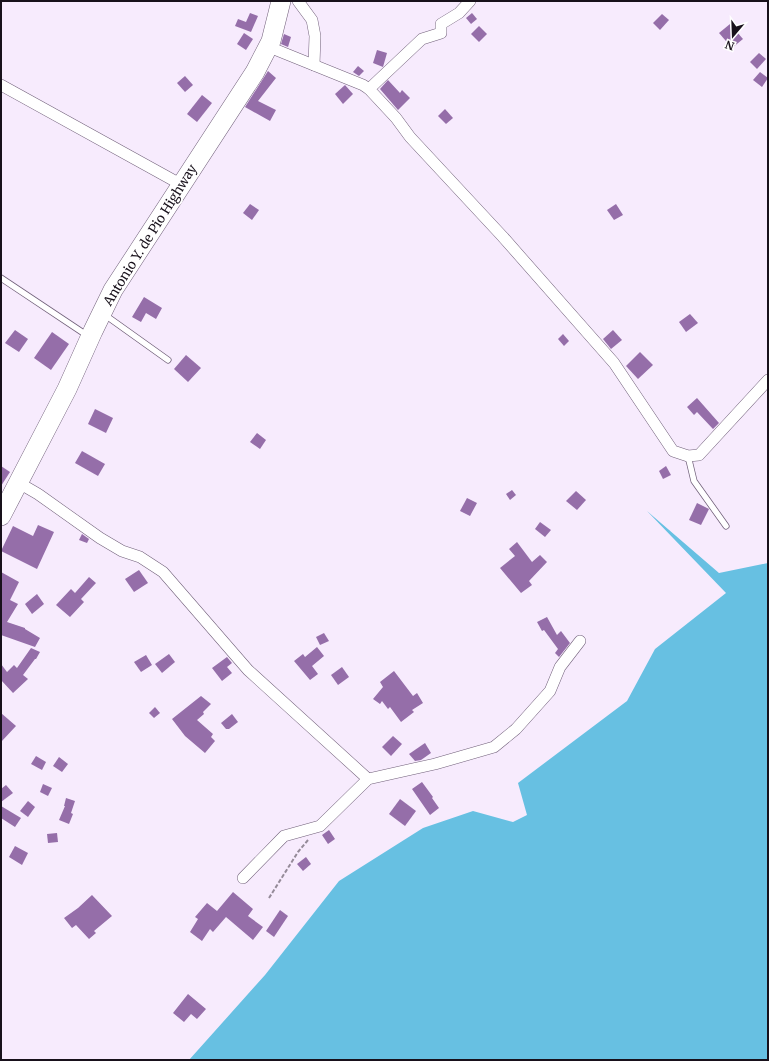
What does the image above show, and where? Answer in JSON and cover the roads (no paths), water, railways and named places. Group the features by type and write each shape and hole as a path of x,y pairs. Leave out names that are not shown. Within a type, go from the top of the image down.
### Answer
{"highway":[{"name":"Antonio Y. de Pio Highway","path":"2,513 67,389 113,290 255,72 272,41 280,1"}],"street":[{"path":"298,1 312,20 314,36 314,65"},
{"path":"369,89 422,39 441,33 441,24 459,12 470,1"},
{"path":"269,46 363,85 369,89 396,118 410,137 503,237 614,363 673,451 688,456 699,455 768,380"},
{"path":"1,85 182,185"},
{"path":"19,483 38,494 100,538 122,551 140,557 163,572 248,670 368,779"},
{"path":"243,878 284,836 320,826 368,779 435,764 494,747 516,728 550,691 560,667 580,641"}],"lane":[{"path":"1,278 90,337"},
{"path":"102,313 168,360"},
{"path":"688,456 694,481 726,526"}],"water":[{"path":"647,511 719,573 768,563 768,1060 189,1060 265,975 339,881 423,828 473,811 513,822 527,815 518,783 627,701 655,649 726,593"}]}
